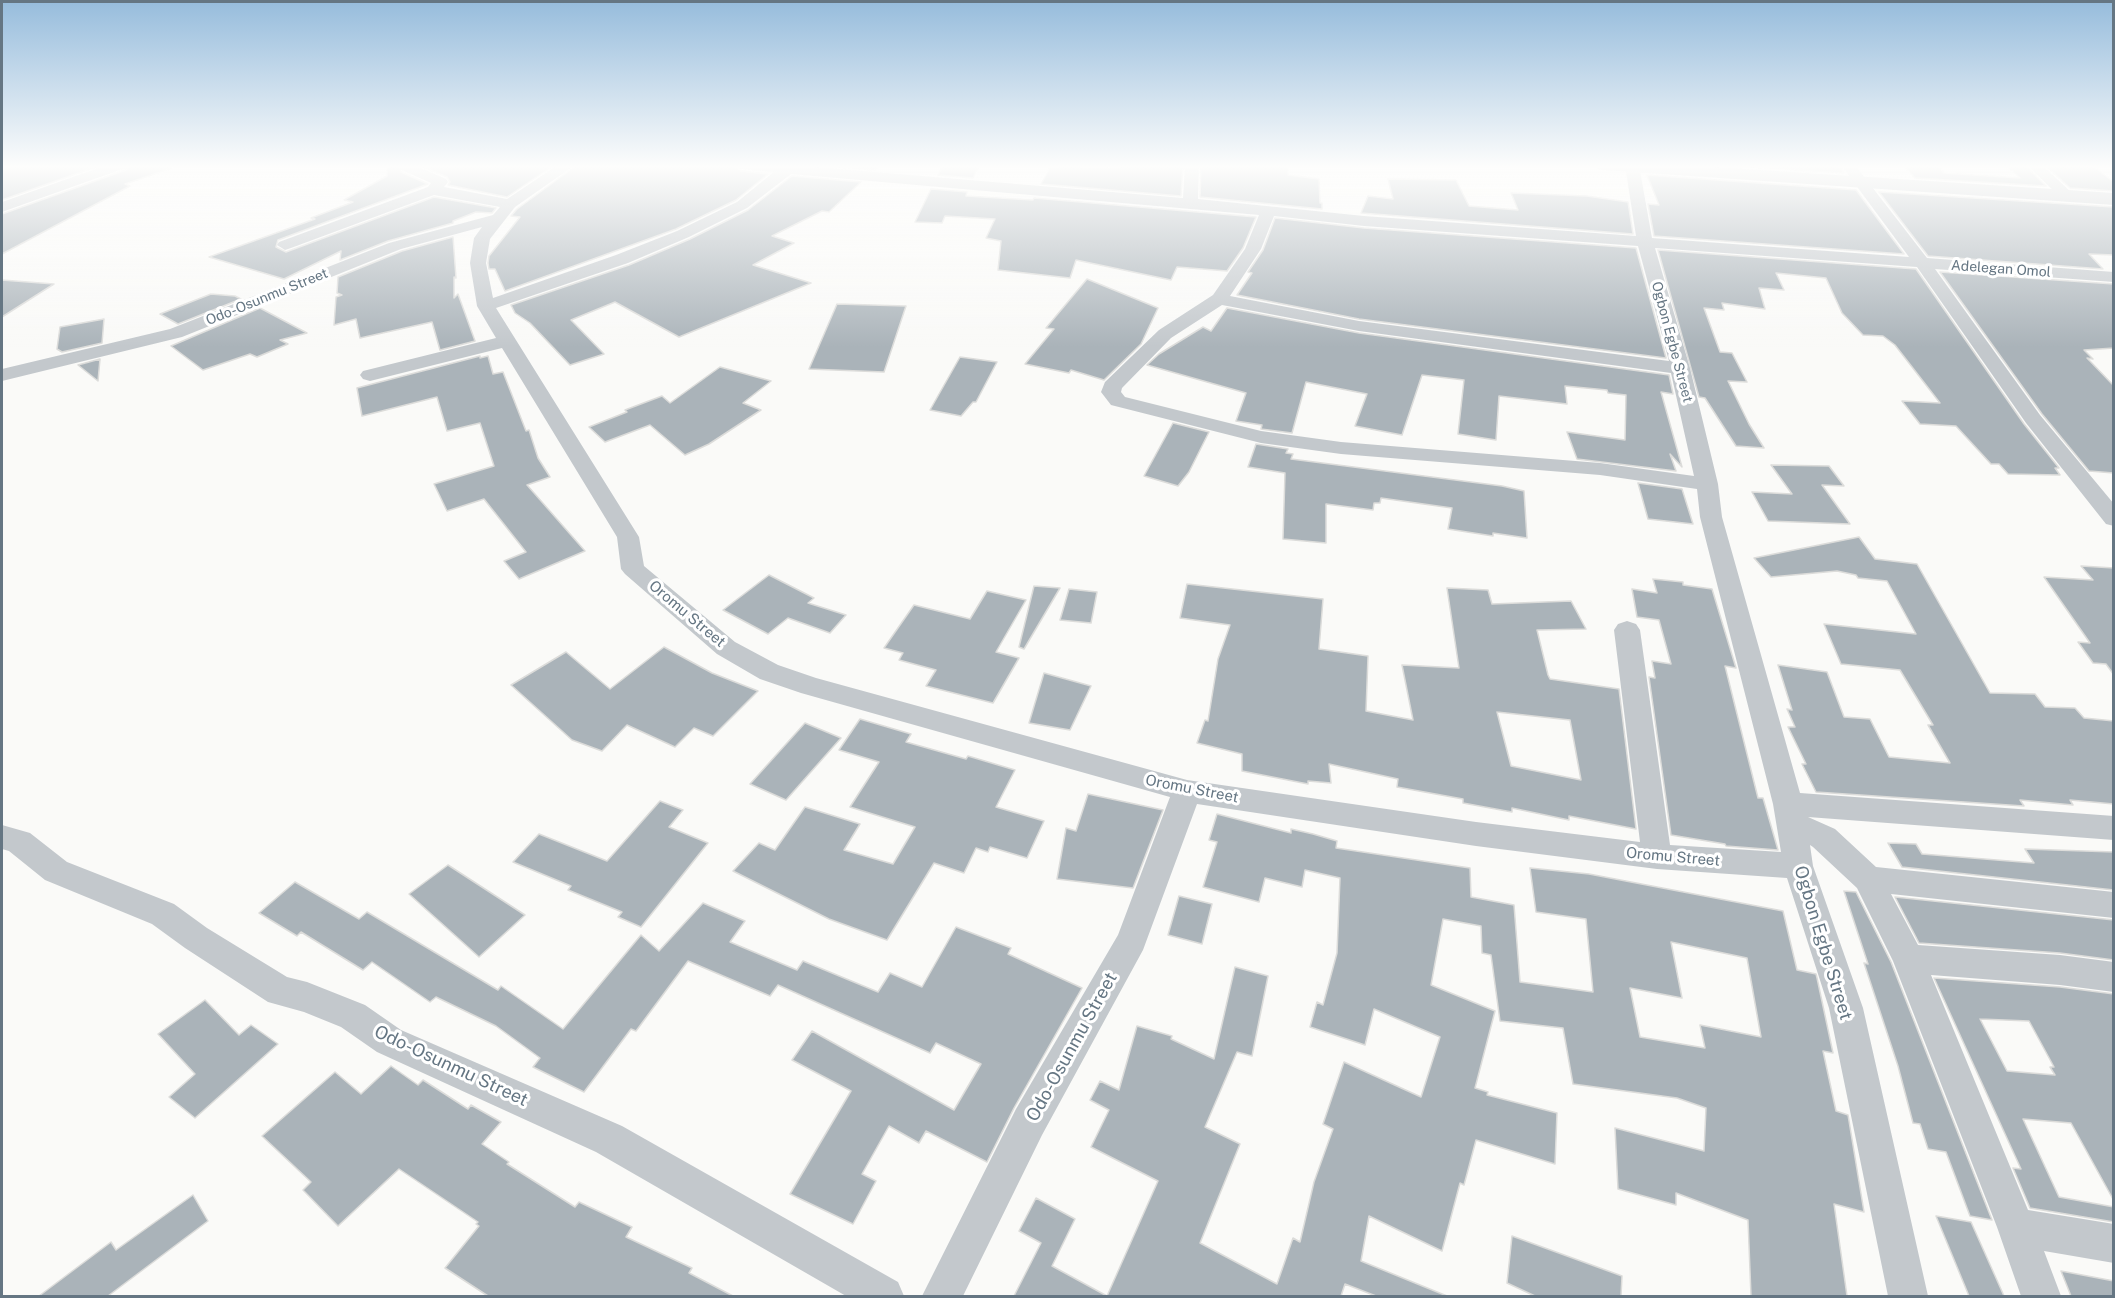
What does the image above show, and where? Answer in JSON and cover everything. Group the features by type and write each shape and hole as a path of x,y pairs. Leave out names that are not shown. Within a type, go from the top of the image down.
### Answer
{"street":[{"path":"285,245 337,226"},
{"name":"Odo-Osunmu Street","path":"2,375 176,333 395,246 471,226"},
{"path":"370,375 507,341 486,306 477,263 482,238 491,226"},
{"path":"486,306 622,259 700,226"},
{"path":"1262,226 1253,249 1219,299 1165,334 1112,386 1111,392 1118,401 1272,439 1341,448 1600,469 1707,484"},
{"name":"Adelegan Omol","path":"1431,226 2114,277"},
{"name":"Ogbon Egbe Street","path":"1642,226 1680,368 1707,484 1711,517 1791,814 1798,866 1846,1008 1908,1296"},
{"path":"1894,226 2033,419 2114,519"},
{"path":"1219,299 1359,326 1519,349 1680,368"},
{"name":"Oromu Street","path":"507,341 628,537 633,569 726,648 770,672 871,704 1186,790 1464,832 1657,857 1798,866"},
{"path":"1627,630 1657,857"},
{"name":"Odo-Osunmu Street","path":"942,1296 1029,1122 1132,940 1186,790"},
{"path":"1791,814 2114,828"},
{"path":"1791,814 1824,838 1868,879 1908,959 2016,1227 2041,1296"},
{"name":"Odo-Osunmu Street","path":"10,840 56,872 163,914 196,938 280,991 307,997 353,1016 389,1041 609,1139 884,1296"},
{"path":"1868,879 2114,905"},
{"path":"1908,959 2060,970 2114,977"},
{"path":"2016,1227 2114,1244"}],"building":[{"path":"2,226 56,226 2,254"},
{"path":"297,226 317,226 278,240 276,247 286,252 357,226 444,226 388,241 340,260 341,251 284,279 209,257"},
{"path":"513,226 683,226 505,291 495,269 489,269 489,256"},
{"path":"717,226 793,226 772,236 794,243 753,265 811,283 679,337 615,302 571,320 604,354 570,365 530,323 515,313 511,305 629,265"},
{"path":"992,226 1252,226 1243,248 1227,271 1177,267 1171,280 1076,260 1070,278 998,270 1001,241 986,238"},
{"path":"1272,226 1342,226 1636,248 1666,358 1359,319 1237,295 1252,273 1248,272 1263,250"},
{"path":"1524,226 1632,226 1633,234"},
{"path":"1652,226 1883,226 1904,254 1654,236"},
{"path":"1905,226 2114,226 2114,255 2089,254 2103,269 1928,256"},
{"path":"453,237 456,278 454,277 454,298 458,294 475,341 440,350 432,322 360,338 356,319 334,325 336,297 342,295 337,293 338,277 402,251"},
{"path":"1658,250 1916,269 2024,424 2059,468 2055,468 2060,475 2008,474 1999,464 1991,464 1956,426 1920,424 1902,401 1940,403 1895,345 1883,336 1863,335 1842,313 1826,278 1776,273 1784,290 1759,288 1765,309 1722,303 1724,310 1704,308 1720,352 1732,353 1747,382 1728,381 1749,424 1764,448 1736,446 1705,398 1699,397"},
{"path":"1940,272 2114,284 2114,348 2084,350 2093,359 2087,358 2114,386 2114,473 2089,471 2042,414"},
{"path":"1087,279 1158,308 1141,344 1104,380 1071,370 1069,373 1025,364 1054,329 1046,328"},
{"path":"2,280 54,284 2,317"},
{"path":"211,294 235,296 241,299 178,324 160,314"},
{"path":"837,304 906,306 884,372 809,369"},
{"path":"260,308 307,333 280,340 288,344 257,357 250,354 203,370 171,346"},
{"path":"1227,308 1359,333 1669,375 1673,394 1661,392 1682,467 1670,454 1676,471 1577,459 1567,432 1625,440 1626,395 1608,393 1607,390 1565,386 1567,404 1499,396 1496,440 1458,434 1464,380 1422,375 1402,435 1355,426 1367,394 1306,382 1292,433 1261,429 1262,425 1236,421 1246,393 1147,365 1159,354 1203,327 1211,331"},
{"path":"104,319 102,343 62,352 57,349 60,327"},
{"path":"480,356 480,358 488,356 493,374 503,372 526,431 529,430 538,458 550,477 527,485 585,551 519,579 504,561 526,552 484,499 447,511 434,484 494,466 480,423 447,431 437,397 362,416 357,388"},
{"path":"960,357 997,362 976,402 973,402 961,416 930,410"},
{"path":"100,359 98,381 78,365"},
{"path":"720,367 771,381 743,403 761,410 709,444 685,455 650,425 605,442 589,427 662,396 670,403"},
{"path":"1173,423 1209,432 1189,472 1178,486 1144,476"},
{"path":"1256,444 1288,449 1286,453 1293,454 1291,459 1502,486 1524,491 1527,538 1493,533 1493,536 1448,529 1452,508 1381,498 1380,503 1374,503 1373,510 1326,504 1326,543 1283,539 1285,473 1248,467"},
{"path":"1771,465 1829,466 1844,486 1822,485 1850,524 1768,521 1752,492 1792,494"},
{"path":"1638,483 1682,489 1693,524 1648,519"},
{"path":"1859,537 1875,559 1917,564 1990,693 2035,694 2045,707 2075,708 2084,718 2114,721 2114,804 2070,800 2073,805 2020,800 2024,806 1816,792 1802,764 1806,764 1788,727 1795,727 1787,709 1792,710 1778,665 1827,672 1844,717 1870,719 1889,757 1950,763 1928,725 1933,725 1900,670 1841,664 1824,624 1916,634 1887,581 1858,578 1856,575 1837,571 1771,577 1754,558"},
{"path":"2081,566 2114,568 2114,675 2106,664 2093,663 2078,642 2090,643 2044,577 2093,580"},
{"path":"769,575 814,598 808,603 846,615 830,633 788,618 768,634 723,610"},
{"path":"1653,579 1683,582 1683,585 1712,589 1736,668 1725,666 1758,798 1763,798 1778,850 1726,846 1671,835 1649,677 1655,678 1652,661 1671,664 1659,620 1637,617 1632,589 1657,593"},
{"path":"1187,584 1323,599 1319,649 1368,656 1366,711 1413,720 1402,665 1459,668 1447,588 1488,590 1492,604 1571,601 1586,629 1537,630 1548,675 1550,679 1619,689 1636,829 1569,816 1569,820 1512,808 1512,812 1463,803 1463,799 1397,787 1398,779 1329,764 1331,783 1308,781 1308,784 1242,771 1242,754 1197,743 1205,720 1208,721 1218,659 1230,625 1180,618","holes":["1497,712 1570,720 1581,780 1511,766"]},
{"path":"1034,586 1060,588 1024,649 1019,647"},
{"path":"1069,589 1097,592 1091,623 1060,620"},
{"path":"987,591 1026,600 996,652 1019,658 993,703 926,686 936,670 899,660 903,653 884,648 914,605 970,619"},
{"path":"664,647 712,673 758,691 713,736 694,728 675,747 627,725 602,751 572,740 511,685 566,652 610,689"},
{"path":"1044,673 1091,686 1070,730 1029,723"},
{"path":"860,719 911,734 906,742 966,759 968,756 1015,770 996,807 1044,821 1027,858 990,847 988,852 976,848 964,873 934,863 887,940 829,919 733,871 759,843 775,850 805,807 860,824 844,850 893,864 915,827 850,807 879,762 839,750"},
{"path":"805,723 841,738 786,800 750,784"},
{"path":"1088,794 1163,810 1133,888 1057,879 1066,828 1076,831"},
{"path":"660,801 683,810 669,827 708,843 641,927 618,917 622,912 568,890 571,886 513,862 539,834 607,861"},
{"path":"1217,814 1291,833 1291,829 1313,834 1337,841 1336,848 1470,868 1471,897 1514,905 1520,982 1593,992 1586,919 1536,912 1530,868 1589,874 1783,911 1797,970 1816,974 1833,1053 1823,1051 1836,1111 1848,1115 1864,1212 1834,1204 1847,1296 1751,1296 1748,1220 1676,1193 1676,1205 1618,1189 1615,1128 1704,1151 1706,1108 1677,1098 1573,1084 1563,1028 1500,1021 1491,955 1482,953 1481,926 1443,919 1431,985 1495,1011 1475,1088 1488,1092 1487,1095 1557,1113 1555,1164 1476,1140 1464,1185 1460,1183 1442,1251 1369,1216 1361,1261 1447,1296 1376,1296 1345,1284 1341,1296 1107,1296 1158,1181 1091,1147 1109,1110 1090,1100 1100,1081 1119,1090 1137,1026 1172,1036 1171,1039 1214,1059 1235,967 1268,976 1252,1056 1237,1052 1205,1127 1240,1144 1200,1243 1277,1284 1293,1238 1300,1242 1314,1182 1333,1129 1323,1124 1344,1062 1421,1097 1440,1037 1374,1009 1365,1045 1310,1027 1317,1002 1323,1005 1337,953 1340,878 1305,870 1302,887 1265,878 1259,902 1203,887 1217,842 1209,840","holes":["1671,942 1747,958 1761,1037 1700,1025 1705,1048 1640,1037 1630,988 1682,998"]},
{"path":"1888,843 1916,844 1922,854 2034,863 2025,849 2114,852 2114,890 1902,867"},
{"path":"448,865 525,915 479,957 409,894"},
{"path":"295,882 359,919 367,912 498,990 501,986 563,1029 641,935 659,951 703,903 745,921 730,942 797,970 803,961 878,992 890,973 922,987 956,927 1011,948 1008,954 1082,988 1014,1108 987,1162 926,1131 919,1143 889,1126 862,1174 876,1181 853,1224 790,1194 851,1091 792,1060 812,1031 954,1110 981,1064 936,1043 930,1053 778,985 770,996 688,961 636,1031 631,1029 584,1092 533,1067 540,1058 496,1026 436,997 430,1002 372,962 363,970 301,932 297,936 259,913"},
{"path":"1844,891 1856,892 1891,962 1992,1220 1970,1216 1946,1152 1928,1149 1920,1124 1913,1123 1898,1066 1864,963 1868,964"},
{"path":"1179,896 1212,904 1202,944 1168,935"},
{"path":"1895,897 2114,920 2114,960 2060,953 1919,943"},
{"path":"1934,978 2060,987 2114,994 2114,1201 2071,1123 2023,1119 2059,1197 2114,1207 2114,1222 2030,1208 2013,1168 2021,1169","holes":["1980,1019 2029,1021 2054,1067 2050,1067 2055,1075 2007,1071"]},
{"path":"205,1000 239,1035 251,1025 278,1044 195,1118 169,1097 195,1074 158,1034"},
{"path":"391,1066 418,1085 423,1080 468,1109 471,1105 501,1122 482,1144 509,1162 507,1164 575,1207 579,1202 632,1227 626,1237 692,1268 689,1273 733,1296 488,1296 445,1268 479,1226 476,1224 478,1222 399,1169 338,1226 303,1190 311,1182 262,1136 335,1072 361,1094"},
{"path":"193,1195 208,1221 108,1296 39,1296 111,1242 116,1250"},
{"path":"1036,1198 1075,1219 1052,1266 1107,1296 1014,1296 1041,1243 1019,1231"},
{"path":"1936,1216 1971,1222 2004,1296 1969,1296"},
{"path":"1512,1236 1622,1276 1621,1296 1535,1296 1507,1283"},
{"path":"2061,1271 2114,1281 2114,1296 2071,1296"}]}
